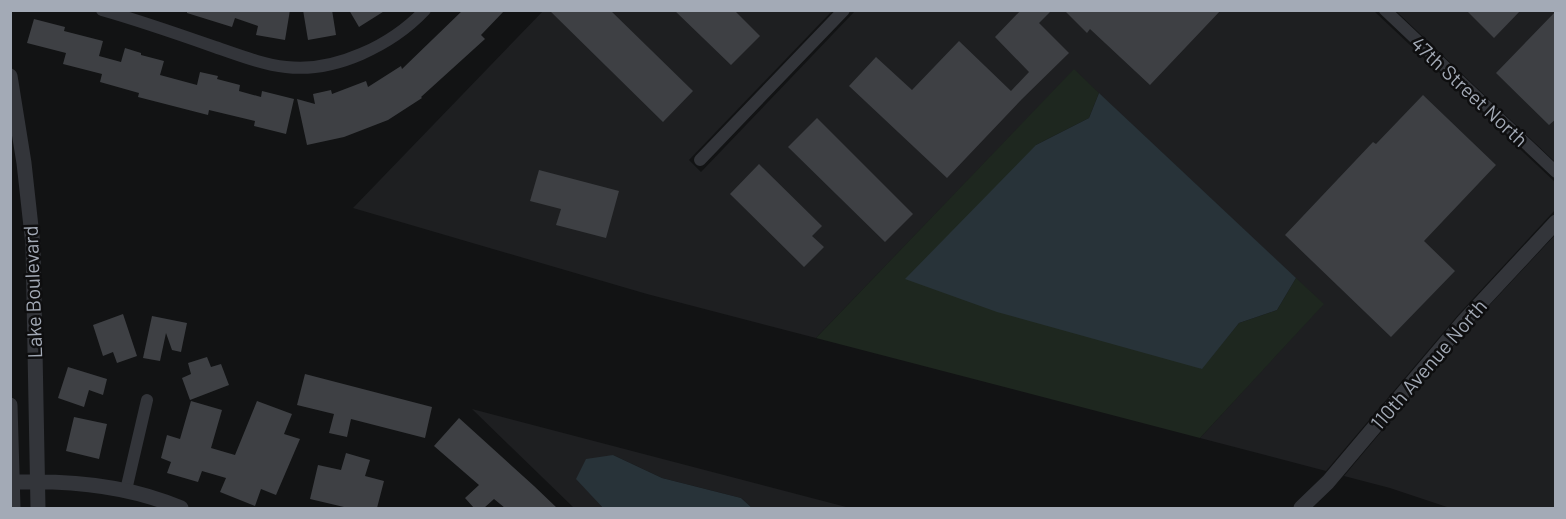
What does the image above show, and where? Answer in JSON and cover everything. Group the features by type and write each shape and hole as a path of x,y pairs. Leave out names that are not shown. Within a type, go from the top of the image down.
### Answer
{"street":[{"path":"102,10 131,14 260,62 288,68 323,65 355,57 387,42 426,10"},
{"path":"700,160 844,10"},
{"name":"47th Street North","path":"1385,10 1556,172"},
{"name":"Lake Boulevard","path":"10,76 24,163 33,245 38,508"},
{"name":"110th Avenue North","path":"1301,508 1328,482 1464,321 1556,222"},
{"path":"126,490 147,400"},
{"path":"10,405 13,508"},
{"path":"13,482 83,483 126,490 181,508"}],"shaded area":[{"path":"544,10 832,11 689,160 701,172 855,11 1374,11 1556,183 1555,210 1458,315 1326,471 1200,438 1323,304 1074,70 816,338 647,294 353,208"},
{"path":"1396,11 1555,11 1555,162"},
{"path":"1074,69 1099,93 1089,118 1036,145 1201,369 1239,323 1277,310 1296,278 1324,304 1200,438 816,338"},
{"path":"1099,93 1296,278 1277,310 1239,323 1202,369 997,312 905,279 1036,145 1089,118"},
{"path":"1555,235 1555,508 1450,508 1390,488 1344,476 1470,326"},
{"path":"472,409 850,508 752,508 741,498 662,478 613,455 577,479 603,508 574,508"},
{"path":"613,455 662,478 741,498 752,508 603,508 576,479 586,459"}],"building":[{"path":"187,10 290,10 285,40 256,35 258,26 235,18 232,27 187,13"},
{"path":"303,10 332,10 336,35 308,40"},
{"path":"349,10 386,10 359,27"},
{"path":"463,10 505,10 481,35 485,39 422,98 388,120 344,137 307,145 297,99 315,104 313,94 331,90 332,94 366,81 368,87 401,66 402,69"},
{"path":"549,10 610,10 693,91 663,122"},
{"path":"674,10 734,10 760,36 731,65"},
{"path":"1021,10 1052,10 1039,23 1069,53 947,178 849,86 876,57 912,90 959,41 1011,91 1029,72 995,37"},
{"path":"1064,10 1221,10 1150,85 1090,29 1087,33"},
{"path":"1466,10 1521,10 1494,38"},
{"path":"1556,11 1556,119 1549,125 1496,73"},
{"path":"34,19 65,27 64,31 103,41 99,56 121,62 125,48 164,61 160,75 197,85 200,72 240,85 239,91 261,97 262,91 294,99 286,134 254,126 255,121 209,110 208,115 138,97 139,93 100,82 102,74 63,64 66,53 27,43"},
{"path":"1423,95 1496,165 1424,241 1455,271 1391,337 1285,235 1373,142 1376,144"},
{"path":"817,118 913,214 885,242 788,147"},
{"path":"759,164 822,226 812,236 824,247 804,267 730,194"},
{"path":"539,170 619,191 606,238 556,225 561,209 530,201"},
{"path":"123,314 137,356 117,363 113,352 103,356 93,325"},
{"path":"152,316 187,323 181,352 172,350 166,333 160,361 143,358"},
{"path":"207,357 211,367 221,364 229,385 190,400 182,378 191,374 188,363"},
{"path":"68,367 107,379 103,395 89,390 84,407 58,398"},
{"path":"305,374 432,407 425,438 351,419 347,437 329,433 334,414 297,405"},
{"path":"191,401 222,410 211,448 235,455 257,401 292,414 284,434 300,439 276,495 261,489 255,506 220,492 226,478 202,471 198,482 167,473 171,462 161,458 167,435 180,439"},
{"path":"74,417 107,424 99,459 66,451"},
{"path":"459,418 557,508 505,508 494,499 484,508 474,508 465,498 479,485 434,446"},
{"path":"346,453 370,460 365,476 384,481 377,508 344,508 310,499 318,465 341,470"}]}
